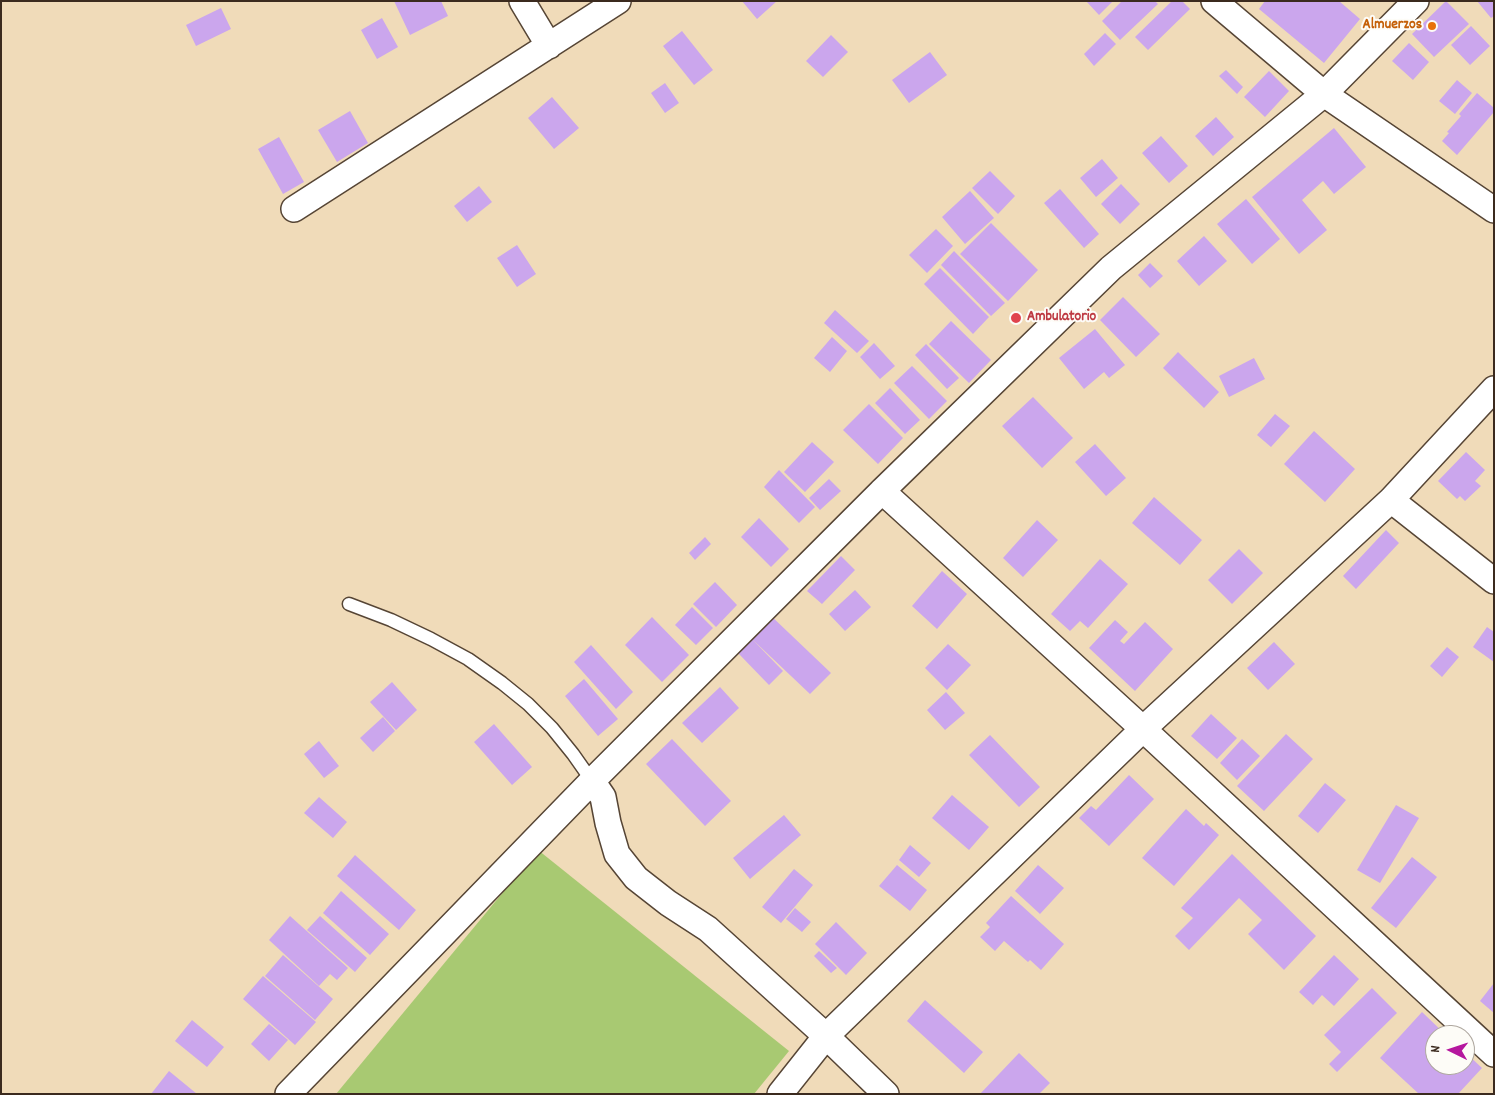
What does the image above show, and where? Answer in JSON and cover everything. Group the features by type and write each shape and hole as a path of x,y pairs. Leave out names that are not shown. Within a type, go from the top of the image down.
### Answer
{"street":[{"path":"522,1 549,46"},
{"path":"294,209 618,1"},
{"path":"1214,1 1324,94 1494,210"},
{"path":"288,1094 592,781 882,490 1111,268 1324,94 1416,1"},
{"path":"780,1094 826,1036 1143,729 1391,500 1494,389"},
{"path":"882,490 1494,1054"},
{"path":"1391,500 1494,581"},
{"path":"592,781 603,797 617,854 636,878 668,903 708,929 826,1036 886,1094"}],"lane":[{"path":"349,604 391,620 432,639 468,659 502,683 528,704 552,728 592,781"}],"green space":[{"path":"538,850 789,1051 754,1094 336,1094"}],"building":[{"path":"394,1 441,1 448,16 410,35"},
{"path":"742,1 777,1 757,19"},
{"path":"1086,1 1113,1 1099,15"},
{"path":"1122,1 1155,1 1158,4 1120,40 1102,21"},
{"path":"1172,1 1182,1 1190,9 1148,50 1135,37"},
{"path":"1265,1 1339,1 1360,19 1324,63 1259,9"},
{"path":"1446,1 1469,24 1434,57 1412,34"},
{"path":"1477,1 1494,1 1494,16 1491,18"},
{"path":"221,8 231,29 196,46 186,25"},
{"path":"382,18 398,47 377,59 361,30"},
{"path":"1471,26 1490,46 1470,65 1451,45"},
{"path":"682,31 713,70 694,85 663,46"},
{"path":"1105,33 1116,44 1094,66 1084,54"},
{"path":"831,35 848,52 823,77 806,61"},
{"path":"1409,43 1429,62 1413,80 1392,61"},
{"path":"930,52 947,75 909,103 892,80"},
{"path":"1226,70 1243,87 1237,94 1219,76"},
{"path":"1269,71 1289,91 1265,117 1244,97"},
{"path":"1457,80 1472,93 1455,114 1439,101"},
{"path":"665,83 679,103 665,113 651,93"},
{"path":"1477,93 1494,108 1494,112 1457,155 1442,141 1461,116 1459,114"},
{"path":"552,97 579,128 554,149 528,118"},
{"path":"350,111 368,143 337,162 318,130"},
{"path":"1216,117 1234,137 1213,156 1195,136"},
{"path":"1334,128 1366,167 1334,194 1323,181 1302,200 1327,230 1299,254 1252,197"},
{"path":"1161,136 1188,166 1169,183 1142,153"},
{"path":"279,137 304,182 283,194 258,149"},
{"path":"1102,159 1118,178 1096,197 1080,178"},
{"path":"990,171 1015,196 998,214 972,188"},
{"path":"1121,184 1140,204 1120,224 1101,204"},
{"path":"479,186 492,202 467,222 454,206"},
{"path":"1060,189 1099,234 1084,248 1044,203"},
{"path":"970,191 994,218 965,244 942,217"},
{"path":"1246,199 1280,239 1252,264 1217,224"},
{"path":"991,223 1038,270 1008,301 960,254"},
{"path":"936,229 953,246 927,273 909,255"},
{"path":"1204,236 1227,261 1199,286 1177,261"},
{"path":"517,245 536,274 517,287 497,258"},
{"path":"954,251 1005,303 991,316 941,265"},
{"path":"1150,263 1163,276 1150,288 1138,275"},
{"path":"940,268 989,317 973,334 924,284"},
{"path":"1123,297 1160,334 1136,357 1100,320"},
{"path":"835,310 869,341 857,353 824,323"},
{"path":"951,321 991,360 969,383 929,344"},
{"path":"1095,329 1125,365 1109,378 1104,372 1084,389 1059,358"},
{"path":"832,337 847,351 830,372 814,358"},
{"path":"874,343 895,366 880,379 860,357"},
{"path":"926,344 959,378 947,389 915,355"},
{"path":"1178,352 1219,392 1204,408 1163,368"},
{"path":"1254,358 1265,379 1229,397 1219,376"},
{"path":"912,366 947,401 929,419 894,383"},
{"path":"890,388 920,420 905,434 875,403"},
{"path":"1033,397 1073,438 1042,468 1002,426"},
{"path":"869,404 903,438 878,464 843,430"},
{"path":"1275,414 1290,426 1271,447 1257,435"},
{"path":"1314,431 1355,469 1325,502 1284,464"},
{"path":"812,442 834,462 805,492 784,472"},
{"path":"1095,444 1126,478 1106,496 1075,462"},
{"path":"1466,452 1485,470 1475,481 1481,486 1465,501 1460,496 1457,499 1438,481"},
{"path":"779,470 815,507 799,523 764,487"},
{"path":"829,479 841,491 820,510 809,498"},
{"path":"1154,497 1202,540 1180,565 1132,523"},
{"path":"759,518 789,549 771,567 741,537"},
{"path":"1037,520 1058,540 1023,577 1003,558"},
{"path":"1386,530 1399,543 1356,589 1343,576"},
{"path":"705,537 711,544 695,560 689,553"},
{"path":"1239,549 1263,573 1232,604 1208,580"},
{"path":"841,556 855,570 822,604 807,591"},
{"path":"1100,559 1128,584 1088,628 1080,621 1070,631 1051,614"},
{"path":"942,571 967,594 937,629 912,606"},
{"path":"715,582 737,605 716,627 693,604"},
{"path":"855,590 871,607 845,631 829,614"},
{"path":"692,607 713,628 696,645 675,625"},
{"path":"768,613 831,673 810,694 752,639 783,671 769,685 738,653 720,671 712,664"},
{"path":"652,617 689,655 662,682 625,645"},
{"path":"1115,620 1128,632 1120,641 1124,644 1145,622 1173,649 1135,691 1089,648"},
{"path":"1487,627 1494,632 1494,662 1473,647"},
{"path":"1274,642 1295,664 1268,690 1247,668"},
{"path":"948,644 971,665 947,690 925,668"},
{"path":"591,645 633,692 616,709 574,662"},
{"path":"1447,647 1459,657 1442,677 1430,666"},
{"path":"584,679 618,719 598,736 565,696"},
{"path":"392,682 417,710 396,730 370,702"},
{"path":"720,687 739,708 702,743 682,723"},
{"path":"946,692 965,713 945,730 927,710"},
{"path":"1211,714 1237,738 1217,759 1191,736"},
{"path":"383,717 395,731 373,752 360,738"},
{"path":"494,724 532,767 512,785 474,742"},
{"path":"1286,734 1313,759 1264,811 1237,786"},
{"path":"990,735 1040,787 1019,807 969,755"},
{"path":"672,739 731,801 705,826 646,764"},
{"path":"1242,739 1260,756 1237,780 1220,763"},
{"path":"319,741 339,766 324,778 304,754"},
{"path":"1129,775 1154,799 1109,846 1079,818 1091,806 1096,810"},
{"path":"1325,783 1346,800 1318,833 1298,816"},
{"path":"952,795 989,827 969,850 932,818"},
{"path":"319,797 347,822 333,838 304,813"},
{"path":"1396,805 1419,818 1380,883 1357,870"},
{"path":"1186,809 1204,826 1206,823 1219,835 1174,886 1142,858"},
{"path":"784,815 801,835 750,879 733,858"},
{"path":"910,845 931,863 919,877 899,860"},
{"path":"1232,854 1316,936 1284,970 1248,934 1262,920 1239,898 1189,950 1175,936 1193,918 1181,908"},
{"path":"355,855 416,910 399,930 337,876"},
{"path":"1412,857 1437,877 1396,928 1371,908"},
{"path":"897,865 927,890 910,911 879,886"},
{"path":"1038,865 1064,888 1040,914 1015,891"},
{"path":"794,869 813,885 781,923 762,907"},
{"path":"341,891 389,934 370,955 323,913"},
{"path":"1011,896 1064,944 1041,970 1030,960 1028,962 1004,941 995,951 980,937 990,927 986,923"},
{"path":"795,908 811,922 802,932 786,919"},
{"path":"290,916 348,968 337,980 330,974 319,986 269,940"},
{"path":"320,916 367,958 355,972 307,930"},
{"path":"836,922 867,953 846,975 815,944"},
{"path":"819,951 837,968 831,973 814,956"},
{"path":"283,955 333,999 315,1020 265,976"},
{"path":"1334,955 1359,979 1334,1006 1322,995 1313,1005 1299,992"},
{"path":"263,976 316,1022 295,1045 243,999"},
{"path":"1494,983 1494,1013 1480,1001"},
{"path":"1372,988 1397,1013 1337,1072 1329,1064 1341,1052 1324,1035"},
{"path":"925,1000 983,1052 964,1073 907,1021"},
{"path":"1422,1012 1436,1025 1425,1025 1425,1075 1475,1075 1475,1061 1482,1068 1458,1094 1419,1094 1380,1058"},
{"path":"192,1020 224,1047 207,1067 175,1041"},
{"path":"269,1024 288,1040 269,1061 251,1044"},
{"path":"1019,1053 1050,1083 1039,1094 980,1094"},
{"path":"169,1071 197,1094 151,1094"}],"place":[{"name":"Almuerzos","path":"1432,26"},
{"name":"Ambulatorio","path":"1016,318"}]}
